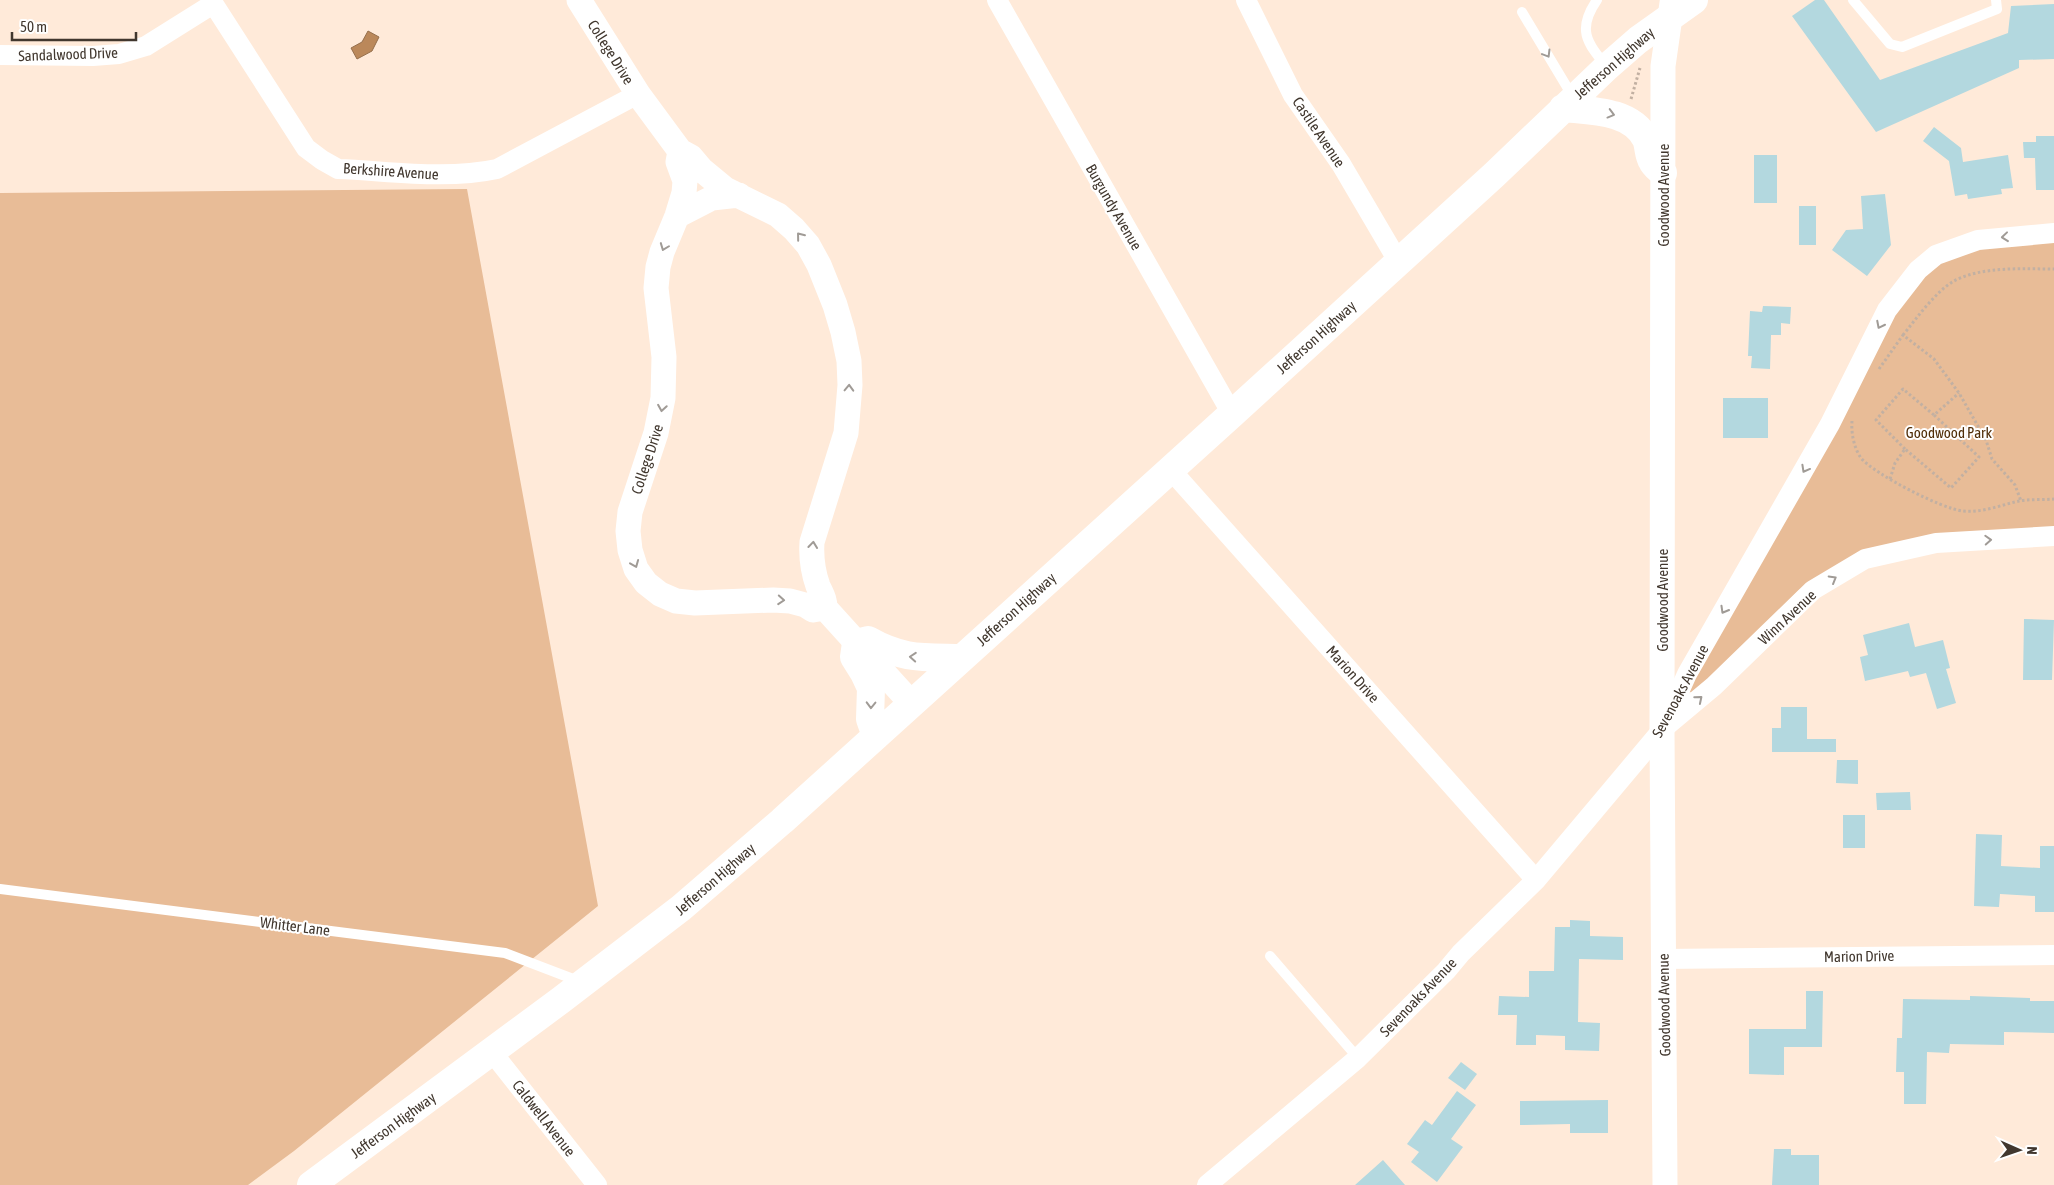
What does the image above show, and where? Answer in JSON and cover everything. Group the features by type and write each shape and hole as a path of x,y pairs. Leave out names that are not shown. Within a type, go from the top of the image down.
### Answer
{"main road":[{"name":"Jefferson Highway","path":"311,1185 492,1052 682,908 912,704 1232,414 1494,175 1568,103 1671,8 1694,0"},
{"path":"1568,103 1621,117 1639,129 1646,140 1652,161 1663,173"},
{"path":"876,736 870,719 870,688 864,673 854,657 856,643 868,640 892,653 913,657 962,658"}],"street":[{"name":"College Drive","path":"579,0 638,94 680,151 691,157 714,180 778,215 794,229 808,246 819,266 834,305 849,361 849,394 846,433 812,542 815,574 818,586 825,599 825,608 912,704"},
{"name":"Burgundy Avenue","path":"997,0 1232,414"},
{"name":"Castile Avenue","path":"1246,0 1294,95 1341,164 1398,261"},
{"name":"Berkshire Avenue","path":"212,2 306,148 338,169 456,175 476,174 497,169 638,94"},
{"name":"Sandalwood Drive","path":"0,55 93,56 119,54 146,46 212,2"},
{"name":"Goodwood Avenue","path":"1666,1185 1662,730 1663,66 1671,8"},
{"name":"College Drive","path":"680,151 678,162 685,181 684,193 678,216 662,252 656,288 665,379 661,415 630,512 628,531 630,550 636,569 646,583 660,594 676,601 695,603 773,600 790,601 813,610 825,608"},
{"path":"678,216 712,198 739,195"},
{"name":"Sevenoaks Avenue","path":"1206,1185 1358,1058 1446,972 1461,953 1536,880 1662,730 1687,674 1830,424 1887,310 1918,270 1936,255 1978,240 2054,233"},
{"name":"Marion Drive","path":"1170,469 1536,880"},
{"name":"Winn Avenue","path":"1662,730 1714,686 1813,590 1865,560 1936,543 2054,536"},
{"name":"Marion Drive","path":"1663,959 2054,955"},
{"name":"Caldwell Avenue","path":"492,1052 597,1185"}],"lane":[{"path":"1597,0 1588,12 1586,37 1596,54 1607,67"},
{"path":"1853,0 1890,44 1902,47 1997,9 1996,0"},
{"path":"1522,12 1568,103"},
{"name":"Whitter Lane","path":"0,889 505,953 584,983"},
{"path":"1270,956 1358,1058"}],"path":[{"path":"1630,102 1640,68"},
{"path":"1637,77 1643,73"},
{"path":"1879,370 1924,308 1953,281 1994,271 2054,269"},
{"path":"1903,335 1934,359 1959,393 1986,440 1992,459 2015,485 2021,501"},
{"path":"1903,389 1979,457 1951,488 1906,449 1876,420 1903,389"},
{"path":"1934,416 1959,393"},
{"path":"1853,418 1853,440 1860,456 1873,469 1944,506 1964,511 1992,508 2021,501 2054,499"},
{"path":"1890,479 1895,463 1906,449"}],"green space":[{"path":"467,189 598,906 294,1151 248,1185 0,1185 0,193"},
{"name":"Goodwood Park","path":"2054,239 2054,531 1869,551 1799,590 1746,645 1693,693 1688,691 1893,316 1932,268 1955,253"}],"shaded area":[{"path":"368,31 379,37 372,51 357,59 351,48 362,42"}],"building":[{"path":"1815,0 1824,0 1880,80 2008,33 2011,6 2054,4 2054,59 2019,60 2019,68 1876,132 1792,16"},
{"path":"1934,127 1961,148 1963,162 2008,155 2013,188 2001,189 2002,194 1968,199 1967,194 1955,196 1949,161 1923,141"},
{"path":"2036,136 2054,136 2054,190 2036,190 2035,158 2024,158 2023,142 2036,142"},
{"path":"1754,155 1777,155 1777,203 1754,203"},
{"path":"1885,194 1891,245 1867,276 1832,250 1846,230 1863,229 1861,196"},
{"path":"1799,206 1816,206 1816,245 1799,245"},
{"path":"1763,306 1791,307 1790,324 1781,323 1781,335 1771,335 1770,369 1751,368 1752,356 1748,356 1750,311 1762,312"},
{"path":"1723,398 1768,398 1768,438 1723,438"},
{"path":"2024,619 2054,620 2052,680 2023,680"},
{"path":"1909,623 1915,647 1943,640 1950,668 1946,669 1956,703 1937,709 1926,673 1910,677 1908,671 1865,681 1860,657 1868,655 1863,635"},
{"path":"1781,707 1807,707 1807,739 1836,739 1836,752 1772,752 1772,728 1781,728"},
{"path":"1837,760 1858,760 1858,784 1836,783"},
{"path":"1910,792 1911,810 1877,810 1876,793"},
{"path":"1843,815 1865,815 1865,848 1843,848"},
{"path":"1976,834 2002,835 2001,866 2040,868 2040,846 2054,846 2054,912 2035,912 2035,896 2000,894 1999,907 1974,906"},
{"path":"1570,920 1590,921 1590,936 1623,937 1623,960 1579,959 1578,1022 1600,1023 1599,1051 1565,1050 1565,1036 1536,1035 1536,1045 1516,1045 1517,1015 1498,1015 1499,996 1529,997 1529,971 1554,971 1555,927 1570,927"},
{"path":"1806,991 1823,991 1822,1047 1784,1047 1784,1075 1749,1074 1749,1029 1806,1029"},
{"path":"1970,996 2030,998 2030,1001 2054,1001 2054,1033 2004,1032 2004,1045 1950,1044 1949,1053 1927,1052 1926,1104 1904,1104 1904,1072 1896,1072 1897,1038 1902,1038 1903,999 1970,1000"},
{"path":"1461,1062 1477,1074 1465,1090 1448,1078"},
{"path":"1457,1091 1476,1105 1451,1139 1463,1147 1437,1182 1411,1162 1419,1152 1407,1144 1425,1120 1432,1125"},
{"path":"1608,1100 1608,1133 1570,1133 1570,1124 1520,1125 1520,1101"},
{"path":"1774,1149 1791,1149 1791,1155 1819,1155 1819,1185 1772,1185"},
{"path":"1383,1160 1405,1185 1355,1185"}]}
